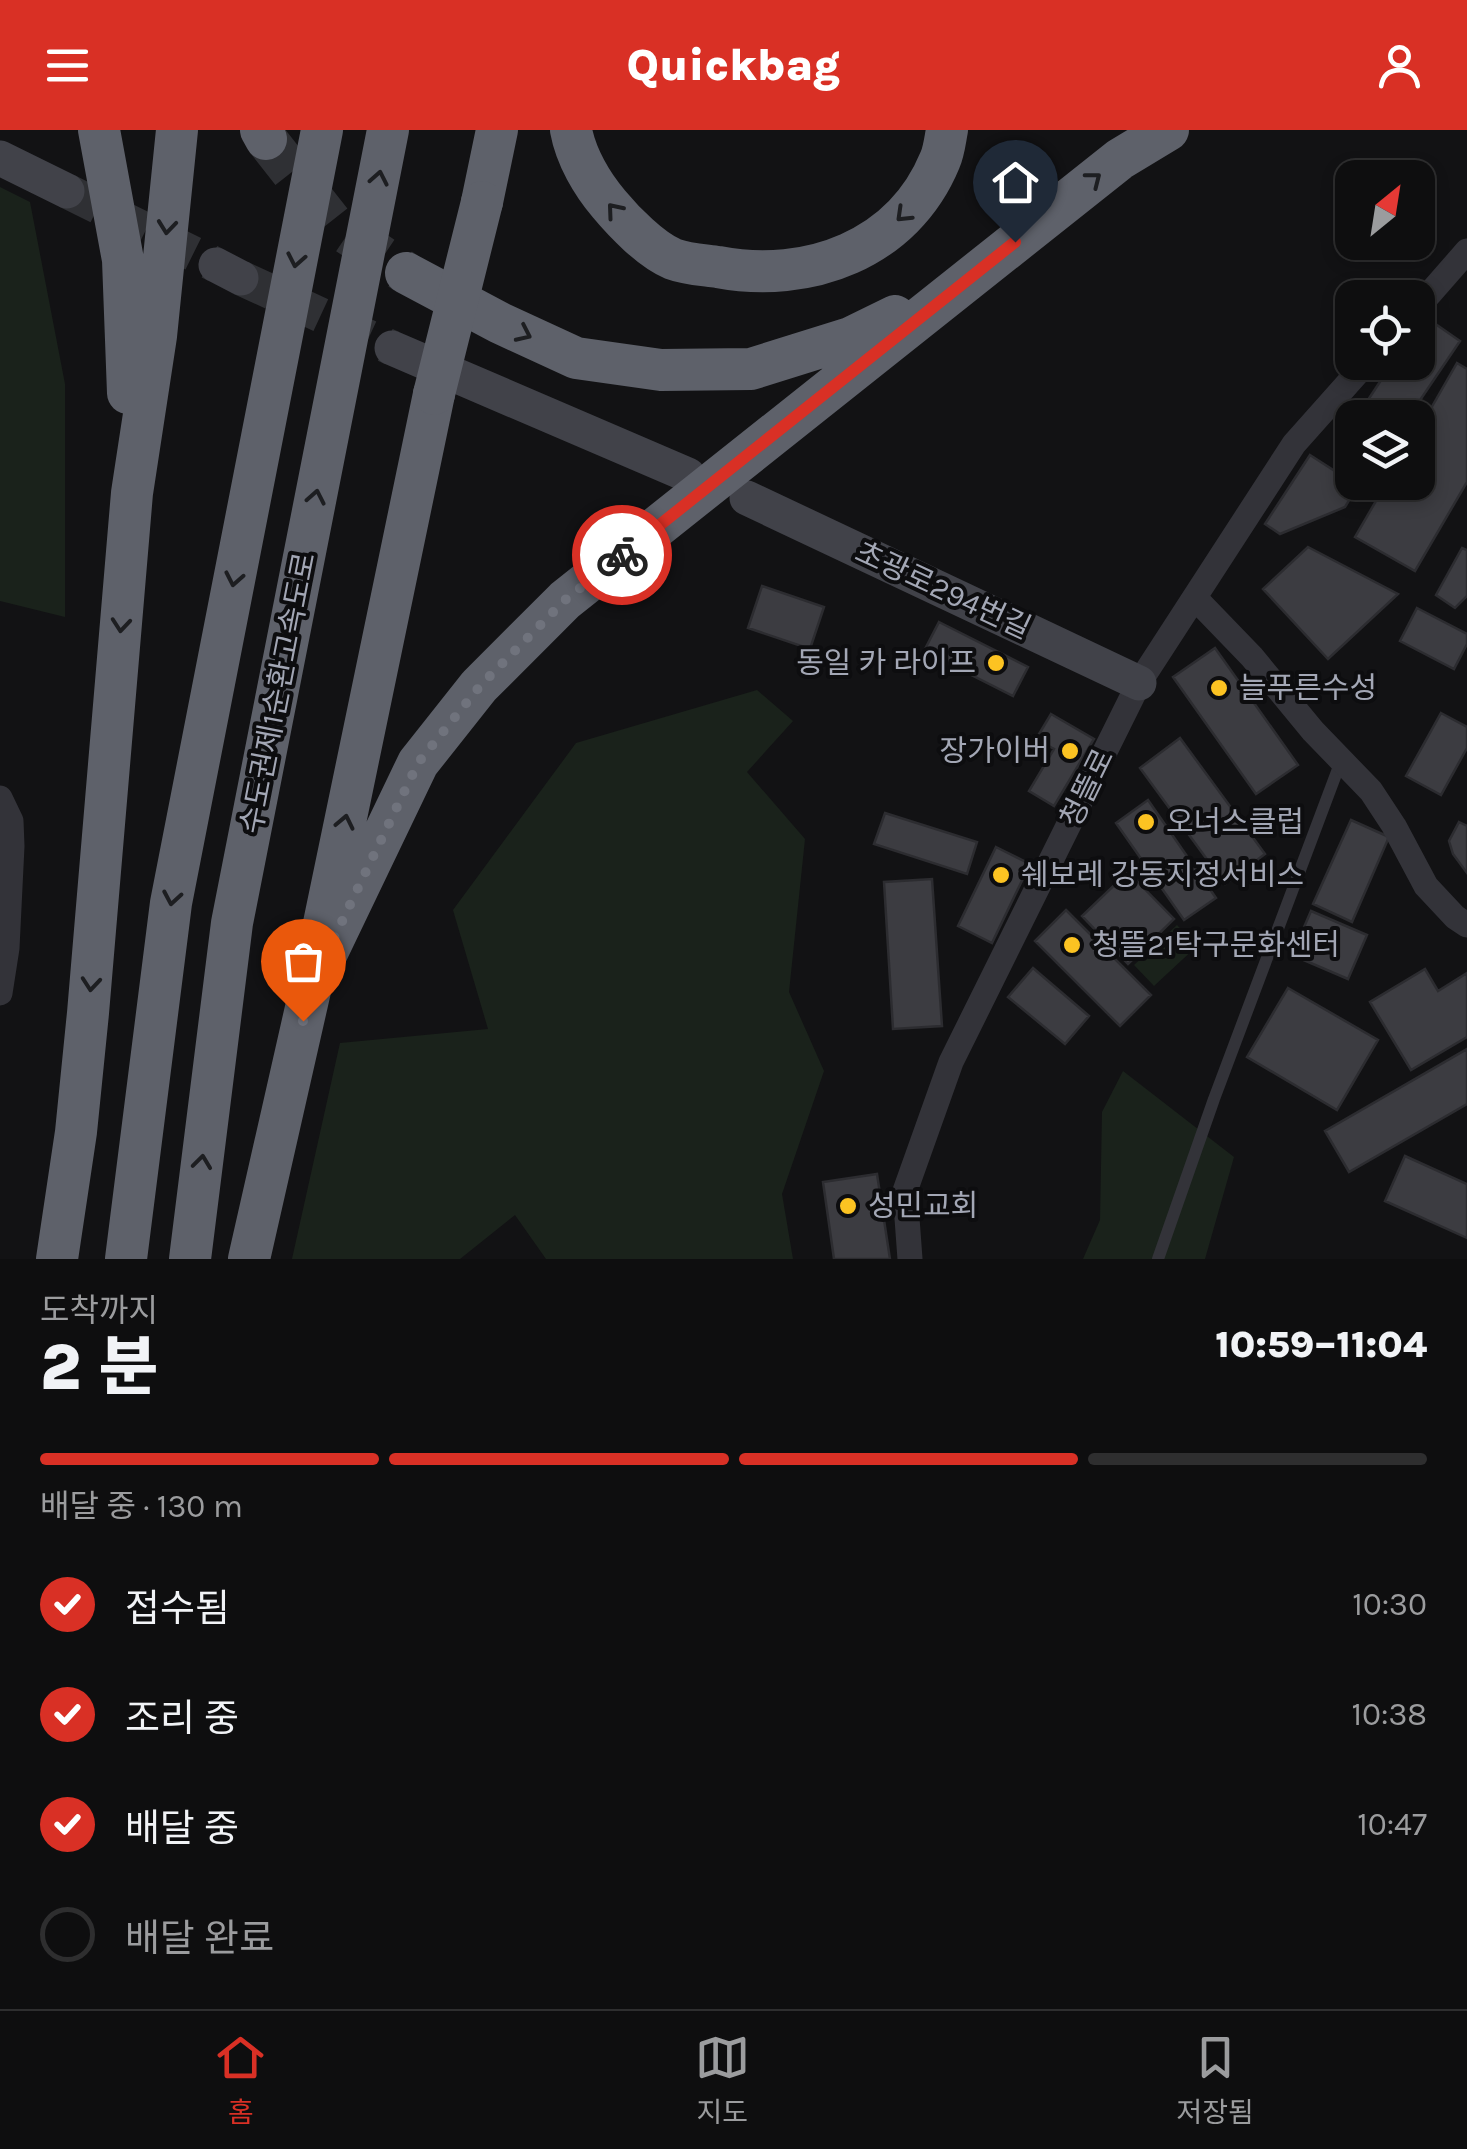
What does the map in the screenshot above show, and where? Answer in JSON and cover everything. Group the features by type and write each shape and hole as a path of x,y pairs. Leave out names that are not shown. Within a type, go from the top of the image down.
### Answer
{"highway":[{"path":"99,130 122,260 132,493"},
{"path":"57,1259 86,1030 132,493 156,336 177,130"},
{"path":"126,1259 171,904 322,130"},
{"name":"수도권제1순환고속도로","path":"190,1259 232,924 388,130"},
{"path":"249,1259 311,986 434,394 496,130"},
{"path":"571,130 594,186 631,230 672,259 744,272 798,271 843,258 883,233 915,204 940,160 947,130"},
{"path":"311,986 418,763 480,686 565,600 1120,159 1168,130"},
{"path":"406,274 576,358 661,370 751,369 850,338 963,283"}],"street":[{"path":"0,158 67,192"},
{"path":"1435,290 1465,261"},
{"path":"392,348 688,475"},
{"name":"청뜰로","path":"910,1259 905,1190 951,1062 1139,683 1294,444 1351,380"},
{"name":"초광로294번길","path":"746,498 1139,683"},
{"path":"1196,599 1252,657 1312,732 1370,791 1426,886 1454,917 1467,925"},
{"path":"0,798 11,821 12,846 0,993"}],"lane":[{"path":"1158,1259 1341,761"}],"shaded area":[{"path":"0,187 30,202 65,384 65,617 0,601"},
{"path":"757,690 793,721 747,772 805,839 789,992 824,1071 782,1194 793,1259 546,1259 515,1215 460,1259 292,1259 340,1043 488,1029 453,910 576,743"},
{"path":"1177,925 1197,946 1154,986 1134,965"},
{"path":"1123,1071 1234,1157 1205,1259 1083,1259 1100,1220 1102,1112"}],"building":[{"path":"1435,324 1460,341 1435,378"},
{"path":"1457,363 1467,369 1467,482 1415,571 1355,537 1377,500 1435,500 1435,401"},
{"path":"1381,380 1434,380 1420,400 1368,400"},
{"path":"1310,455 1335,471 1335,500 1349,500 1345,507 1280,534 1265,524"},
{"path":"1308,547 1398,594 1328,659 1263,589"},
{"path":"1462,548 1467,550 1467,596 1455,608 1436,595"},
{"path":"762,586 824,607 810,649 748,628"},
{"path":"1417,608 1467,634 1467,644 1454,669 1400,641"},
{"path":"939,622 1028,667 1013,696 924,651"},
{"path":"1215,648 1298,765 1256,794 1173,677"},
{"path":"1441,713 1467,727 1467,748 1441,795 1406,776"},
{"path":"1051,714 1094,739 1054,806 1029,791 1054,749 1036,739"},
{"path":"1180,738 1265,854 1225,884 1140,768"},
{"path":"1148,800 1216,898 1184,920 1116,823"},
{"path":"885,813 977,842 967,874 874,844"},
{"path":"1351,820 1389,837 1352,922 1313,904"},
{"path":"1459,822 1467,826 1467,873 1449,841"},
{"path":"996,847 1030,864 992,943 958,926"},
{"path":"1128,872 1174,919 1128,964 1082,916"},
{"path":"932,879 942,1026 893,1029 884,882"},
{"path":"1066,910 1151,995 1120,1026 1035,941"},
{"path":"1311,911 1367,935 1348,979 1292,955"},
{"path":"1033,968 1089,1016 1065,1044 1008,997"},
{"path":"1425,969 1438,991 1467,973 1467,1037 1411,1070 1370,1002"},
{"path":"1288,988 1378,1040 1337,1110 1247,1057"},
{"path":"1467,1049 1467,1104 1349,1172 1325,1131"},
{"path":"1405,1156 1467,1184 1467,1238 1385,1201"},
{"path":"877,1174 890,1259 834,1259 823,1182"}],"tunnel":[{"path":"266,139 332,223 406,273"},
{"path":"67,191 216,265"},
{"path":"241,278 392,348"}],"way so far":[{"path":"303,1021 311,986 418,763 480,686 565,600 622,555"}],"place":[{"name":"동일 카 라이프","path":"996,663"},
{"name":"늘푸른수성","path":"1219,688"},
{"name":"장가이버","path":"1070,751"},
{"name":"오너스클럽","path":"1146,822"},
{"name":"쉐보레 강동지정서비스","path":"1001,875"},
{"name":"청뜰21탁구문화센터","path":"1072,945"},
{"name":"성민교회","path":"848,1206"}],"route":[{"path":"622,555 1015,242"}]}
